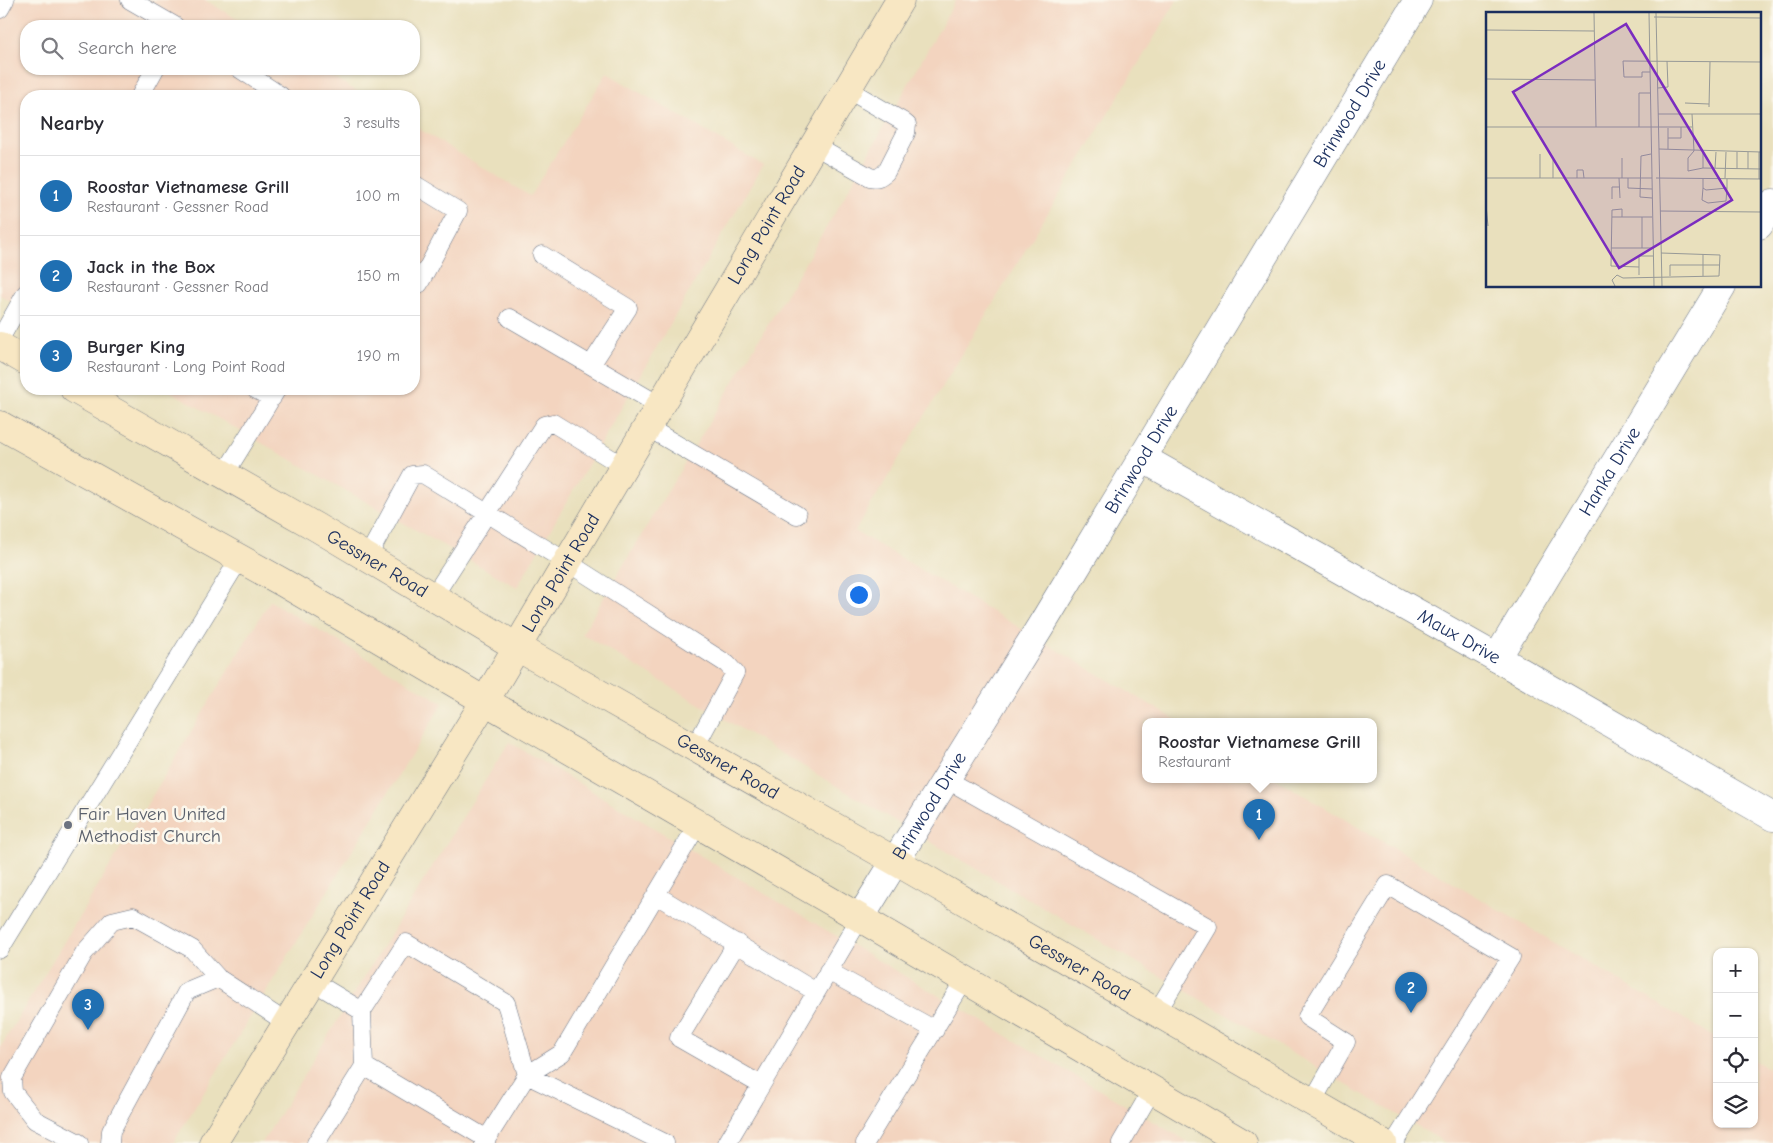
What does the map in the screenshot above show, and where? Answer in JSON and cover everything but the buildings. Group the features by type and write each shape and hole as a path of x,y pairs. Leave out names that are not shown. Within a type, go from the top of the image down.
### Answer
{"main road":[{"name":"Long Point Road","path":"213,1143 517,647 900,0"},
{"path":"0,346 20,358"},
{"name":"Gessner Road","path":"84,395 517,647 895,861 1383,1143"},
{"path":"0,425 282,582 1243,1143"}],"street":[{"name":"Brinwood Drive","path":"860,918 1142,458 1418,0"},
{"path":"1760,223 1773,203"},
{"name":"Hanka Drive","path":"1497,658 1721,288"},
{"name":"Maux Drive","path":"1142,458 1497,658 1773,817"}],"lane":[{"path":"0,9 5,0"},
{"path":"130,0 165,20"},
{"path":"144,90 152,75"},
{"path":"249,75 272,90"},
{"path":"814,144 870,177 875,178 886,172 906,133 907,126 902,121 847,89"},
{"path":"420,188 458,211 420,282"},
{"path":"542,255 628,308 591,365"},
{"path":"0,339 20,304"},
{"path":"510,318 591,365 653,416 797,515"},
{"path":"224,475 274,395"},
{"path":"432,596 544,425 553,422 623,466"},
{"path":"367,558 412,475 423,474 567,562 727,664 735,673 695,747"},
{"path":"0,950 240,558"},
{"path":"946,779 1208,927 1157,1012"},
{"path":"364,1066 486,1141 527,1075 562,1053 698,824"},
{"path":"1312,1102 1346,1042 1307,1017 1388,885 1511,957 1394,1143"},
{"path":"656,894 816,992"},
{"path":"79,1143 35,1120 13,1092 12,1078 84,953 112,921 133,916 192,949 218,978 287,1023"},
{"path":"727,1143 860,918"},
{"path":"316,1143 364,1066 362,1011 406,943 506,1003 527,1075 665,1143"},
{"path":"737,944 679,1038 761,1085"},
{"path":"828,971 935,1030"},
{"path":"110,1143 111,1131 187,991 218,978"},
{"path":"865,1143 965,979"},
{"path":"312,981 362,1011"},
{"path":"1121,1143 1152,1090"}],"shaded area":[{"path":"0,0 205,0 239,20 20,20 20,75 329,75 355,90 20,90 20,307 0,295"},
{"path":"956,0 1177,0 855,531 1173,718 1142,718 1142,783 1283,783 1713,1036 1713,1128 1758,1128 1758,1062 1773,1071 1773,1143 1446,1143 900,824 582,634 838,208"},
{"path":"607,73 763,165 517,587 177,395 420,395 420,130 530,196"},
{"path":"270,601 443,703 173,1143 0,1143 0,1048"},
{"path":"509,742 838,937 1190,1143 262,1143"}],"place":[{"name":"Fair Haven United Methodist Church","path":"68,825"},
{"name":"Roostar Vietnamese Grill","path":"1259,840"},
{"name":"Jack in the Box","path":"1411,1013"},
{"name":"Burger King","path":"88,1030"}]}
